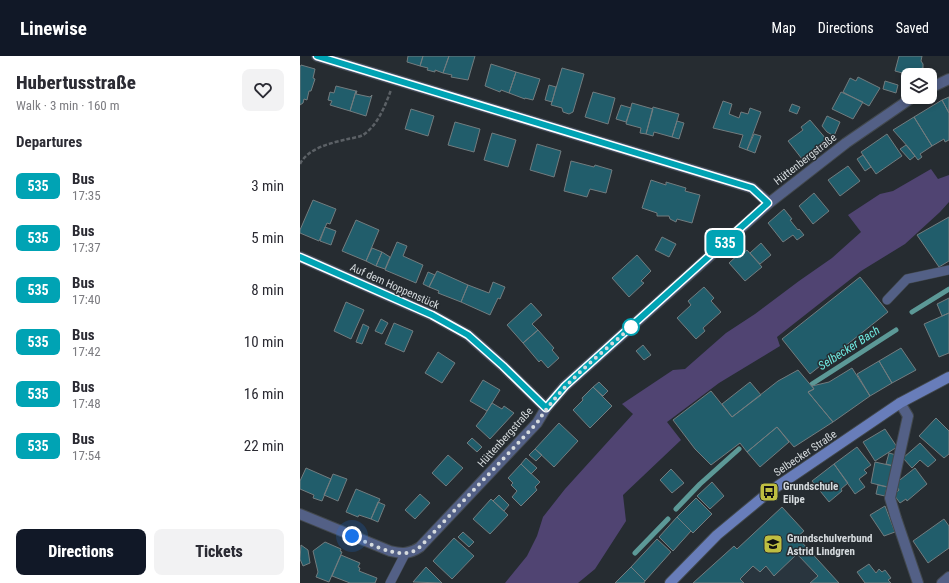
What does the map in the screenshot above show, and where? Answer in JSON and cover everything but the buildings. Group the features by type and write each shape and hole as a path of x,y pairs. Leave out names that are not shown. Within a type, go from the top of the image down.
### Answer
{"main road":[{"name":"Selbecker Straße","path":"670,583 717,535 769,492 900,403 949,377"}],"street":[{"path":"317,56 752,188 768,203"},
{"path":"937,85 949,79"},
{"name":"Hüttenbergstraße","path":"405,554 420,547 537,423 546,408 565,386 768,203 846,143 903,104"},
{"name":"Auf dem Hoppenstück","path":"300,257 432,315 468,335 503,366 546,408"},
{"path":"900,403 908,416 890,498 918,583"},
{"path":"300,514 378,547 405,554"},
{"path":"942,583 949,577"}],"lane":[{"path":"887,300 907,279 949,270"},
{"path":"390,583 405,554"}],"path":[{"path":"300,164 303,159 314,150 326,144 362,136 375,123 385,105 395,80"}],"shaded area":[{"path":"931,169 938,179 949,175 949,202 940,212 905,244 861,271 777,337 780,346 719,383 667,422 681,440 623,495 626,521 595,569 578,583 505,583 527,556 537,536 543,517 565,489 633,414 622,404 673,370 685,369 726,333 755,314 832,258 861,232 848,215 880,194 893,191"},
{"name":"Grundschulverbund Astrid Lindgren","path":"782,507 804,531 797,537 839,583 693,583 734,546 737,549"}],"waterway":[{"name":"Selbecker Bach","path":"912,312 949,289"},
{"name":"Selbecker Bach","path":"812,384 896,330"},
{"name":"Selbecker Bach","path":"676,509 700,484 739,449"},
{"name":"Selbecker Bach","path":"635,553 668,519"}],"bus line":[{"name":"535","path":"300,257 432,315 468,335 503,366 535,399 546,408 565,386 768,203 752,188 317,56"}],"place":[{"name":"Grundschule Eilpe","path":"769,492"},
{"name":"Grundschulverbund Astrid Lindgren","path":"773,544"}],"route":[{"path":"352,536 378,547 398,553 405,554 420,547 537,423 546,408 565,386 636,323 631,327"}]}
